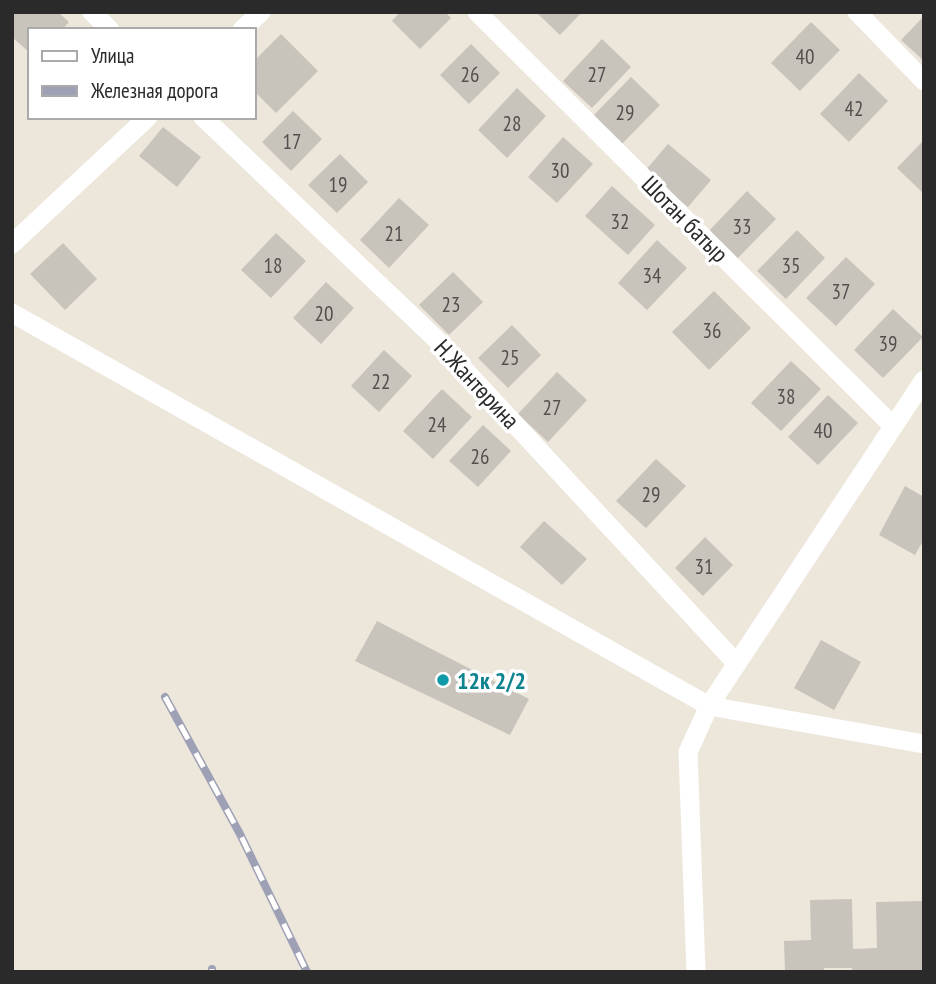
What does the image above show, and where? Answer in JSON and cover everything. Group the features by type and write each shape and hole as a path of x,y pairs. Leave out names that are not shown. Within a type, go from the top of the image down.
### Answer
{"street":[{"path":"92,12 108,28"},
{"path":"244,28 261,12"},
{"name":"Шотан батыр","path":"477,12 893,426"},
{"path":"857,12 924,81"},
{"path":"12,244 146,119"},
{"name":"Н.Жантөрина","path":"205,119 436,339 737,664"},
{"path":"12,313 709,706 924,744"},
{"path":"696,972 688,752 709,706 924,380"}],"building":[{"path":"12,12 58,12 69,22 64,28 28,28 28,51 12,37"},
{"path":"400,12 445,12 451,18 420,49 392,21"},
{"path":"536,12 582,12 560,35"},
{"path":"924,16 924,61 901,40"},
{"path":"811,22 840,50 800,91 771,63"},
{"path":"281,34 318,71 276,113 256,93 256,59"},
{"path":"602,39 631,67 592,108 563,81"},
{"path":"471,44 500,73 469,104 440,75"},
{"path":"859,73 888,101 849,142 820,114"},
{"path":"631,77 660,105 620,146 591,118"},
{"path":"517,88 546,116 507,158 478,130"},
{"path":"293,111 322,139 291,171 262,142"},
{"path":"163,127 201,157 177,187 139,156"},
{"path":"563,137 593,164 557,203 528,177"},
{"path":"924,140 924,194 897,168"},
{"path":"668,144 711,180 688,207 645,171"},
{"path":"340,154 368,182 337,213 308,185"},
{"path":"612,186 655,225 628,255 585,216"},
{"path":"747,191 776,219 736,260 707,233"},
{"path":"399,198 429,225 389,268 360,240"},
{"path":"797,230 825,258 786,299 757,271"},
{"path":"276,233 306,261 271,298 241,270"},
{"path":"657,240 687,268 647,310 618,283"},
{"path":"63,243 97,279 65,310 30,274"},
{"path":"846,257 875,284 836,326 806,298"},
{"path":"453,272 483,302 449,335 419,305"},
{"path":"326,282 354,308 321,344 293,318"},
{"path":"714,291 751,328 709,370 672,332"},
{"path":"893,309 923,337 883,378 854,350"},
{"path":"512,325 541,355 508,388 478,358"},
{"path":"384,350 412,376 379,412 351,386"},
{"path":"791,361 821,389 781,431 751,403"},
{"path":"557,372 587,400 548,442 518,414"},
{"path":"442,389 472,417 433,459 403,431"},
{"path":"828,395 858,423 818,465 788,437"},
{"path":"483,425 511,451 478,487 449,461"},
{"path":"656,459 686,486 646,528 616,501"},
{"path":"905,486 924,497 924,539 915,555 879,535"},
{"path":"544,521 587,559 562,585 520,547"},
{"path":"705,537 733,565 703,596 675,568"},
{"name":"12к 2/2","path":"377,621 529,699 510,735 355,661"},
{"path":"821,640 861,662 834,710 794,688"},
{"path":"852,899 853,949 877,948 876,902 924,901 924,972 853,972 852,968 824,968 824,972 785,972 784,941 811,940 810,900"}],"railway":[{"path":"165,697 240,834 307,972"}],"place":[{"name":"12к 2/2","path":"443,680"}]}
